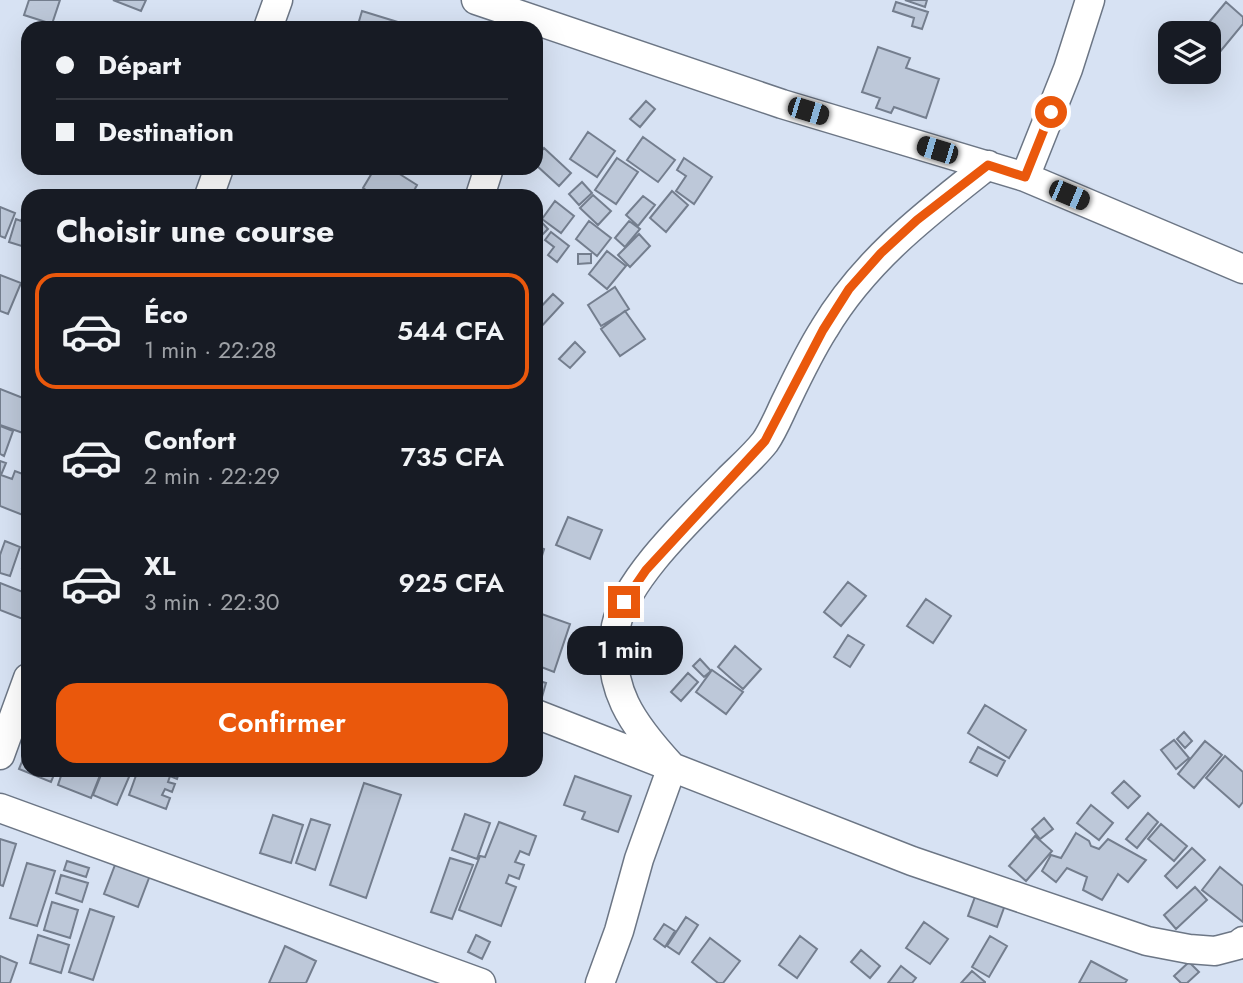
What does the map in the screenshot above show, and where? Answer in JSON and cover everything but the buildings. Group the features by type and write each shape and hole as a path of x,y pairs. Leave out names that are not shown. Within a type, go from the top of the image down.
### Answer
{"street":[{"path":"270,21 278,0"},
{"path":"476,0 526,21"},
{"path":"1025,177 1068,69 1090,0"},
{"path":"543,27 782,104 1025,177 1239,262"},
{"path":"672,768 645,738 625,707 615,676 613,651 616,625 624,602 646,570 765,441 823,330 849,289 881,253 917,220 988,165"},
{"path":"0,755 21,697"},
{"path":"543,717 912,861 1147,941 1215,951 1243,941"},
{"path":"600,983 619,931 643,847 672,768"},
{"path":"0,808 481,983"}],"route":[{"path":"624,602 646,570 765,441 823,330 849,289 881,253 917,220 988,165 1025,177 1051,112"}]}
